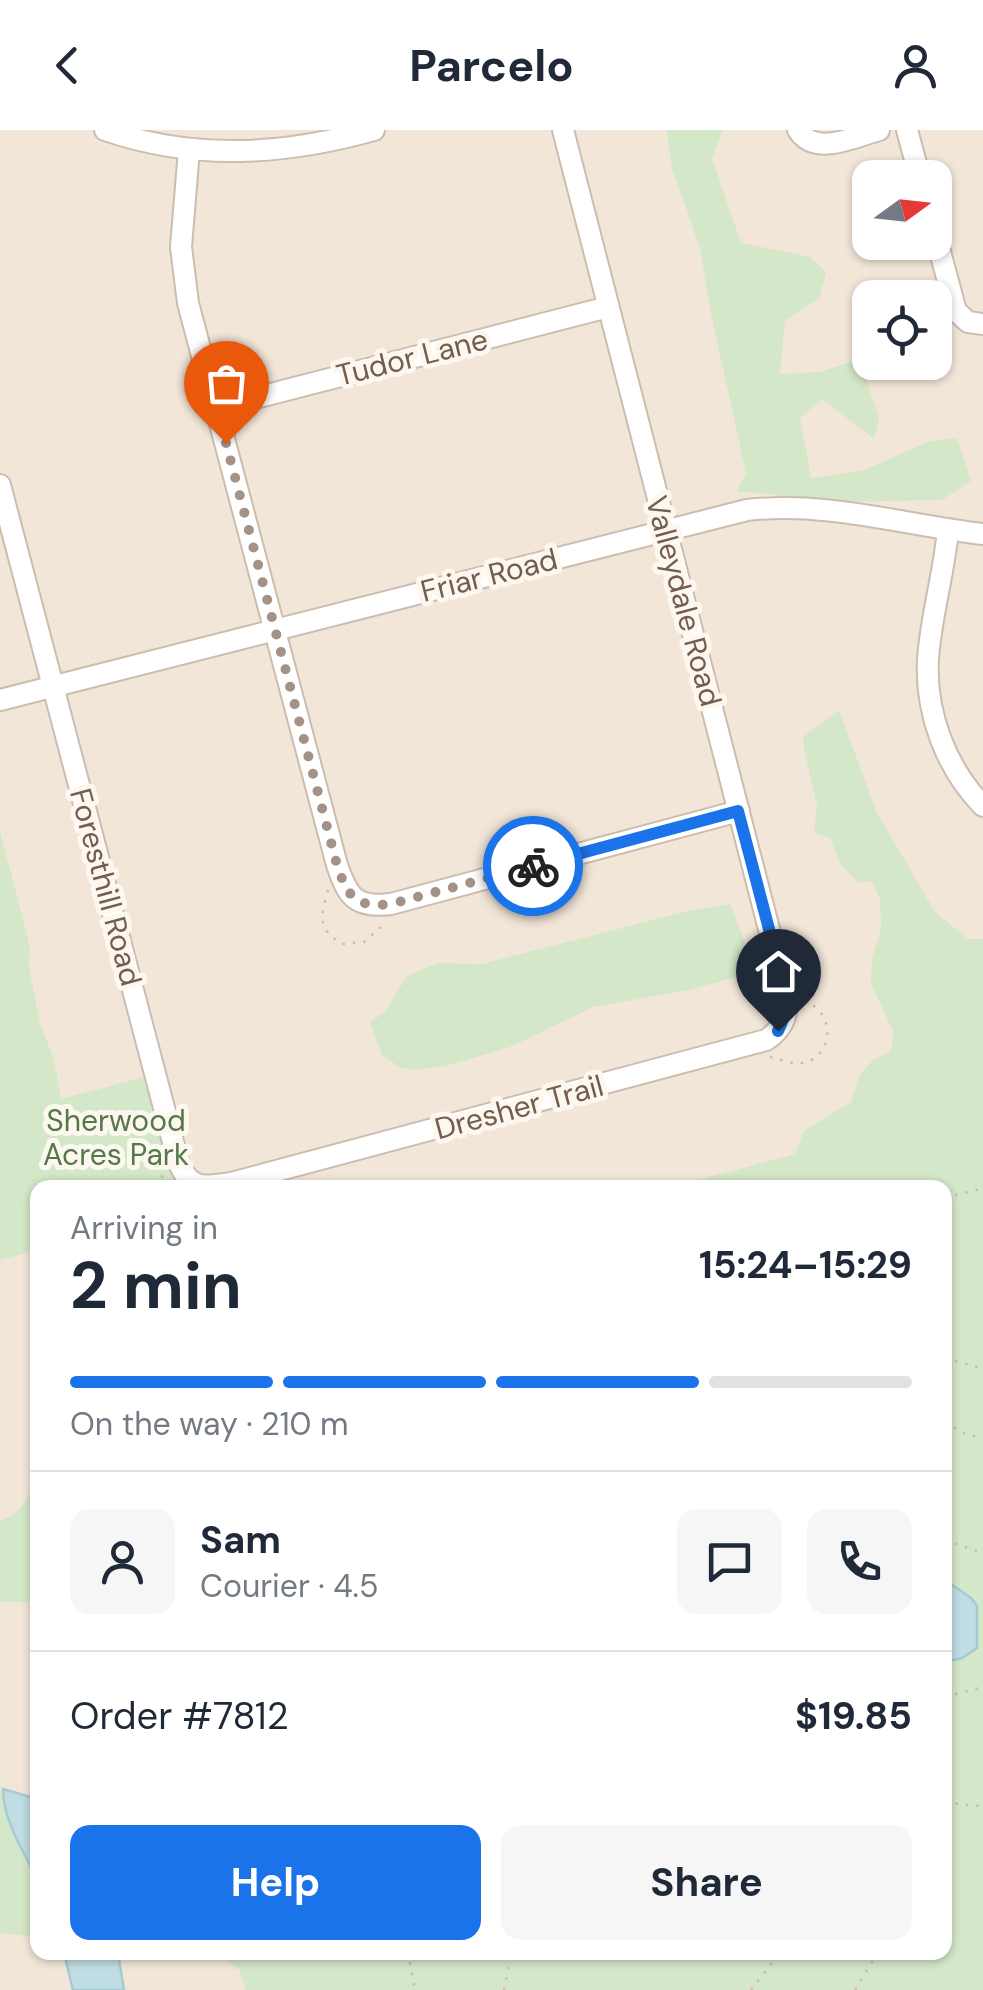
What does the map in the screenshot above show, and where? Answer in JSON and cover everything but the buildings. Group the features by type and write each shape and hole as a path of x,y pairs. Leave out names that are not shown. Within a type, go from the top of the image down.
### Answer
{"street":[{"path":"106,130 189,150 239,152 290,149 374,130"},
{"name":"Valleydale Road","path":"563,130 788,1002 778,1031 750,1053"},
{"path":"805,136 826,144 879,130"},
{"path":"907,130 915,160"},
{"path":"189,150 181,247 188,303 345,888 361,903 391,904 738,811"},
{"path":"942,260 954,306 961,317 976,323"},
{"name":"Tudor Lane","path":"217,408 608,307"},
{"name":"Foresthill Road","path":"0,485 182,1170 191,1180"},
{"name":"Friar Road","path":"0,700 722,514 767,508 849,511 983,534"},
{"path":"948,530 930,640 929,690 936,727 947,755 963,783 983,806"},
{"name":"Dresher Trail","path":"295,1166 750,1053"},
{"name":"Foresthill Road","path":"242,1180 295,1166"}],"path":[{"path":"328,880 321,919 326,930 342,944 364,942 395,918"},
{"path":"750,1053 798,1064 816,1058 824,1050 826,1022 803,993"},
{"path":"952,1196 983,1188"},
{"path":"952,1360 983,1369"},
{"path":"952,1426 969,1436 983,1436"},
{"path":"952,1543 983,1554"},
{"path":"952,1695 983,1687"},
{"path":"952,1802 983,1804"},
{"path":"409,1960 415,1990"},
{"path":"504,1990 510,1960"},
{"path":"752,1990 774,1960"},
{"path":"855,1990 873,1960"}],"shaded area":[{"path":"0,130 983,130 983,1104 697,1180 30,1180 30,1960 276,1960 284,1990 0,1990"}],"green space":[{"path":"667,130 723,130 712,158 741,243 811,257 826,273 819,298 785,321 780,374 819,372 852,362 852,380 866,380 879,417 874,439 822,399 800,418 811,478 862,471 928,442 957,438 971,481 942,500 825,502 736,492 746,473 700,248 672,168"},
{"path":"839,710 876,811 935,912 968,939 983,939 983,1990 246,1990 239,1969 224,1960 952,1960 952,1180 697,1180 795,1154 804,1131 851,1102 859,1076 873,1060 891,1051 894,1033 871,984 872,958 881,930 880,898 871,881 858,883 840,863 830,838 814,833 817,806 804,736"},
{"name":"Sherwood Acres Park","path":"0,831 30,947 29,967 40,1023 54,1060 61,1099 156,1074 188,1180 30,1180 30,1252 0,1260"},
{"path":"730,904 746,946 737,977 593,1007 510,1047 446,1066 401,1068 382,1055 370,1022 384,1013 407,976 438,963 482,964 688,911"},
{"path":"30,1491 30,1602 0,1602 0,1521 26,1500"},
{"path":"3,1789 4,1805 30,1862 30,1936 0,1933"}],"water":[{"path":"952,1585 977,1606 977,1648 952,1660"},
{"path":"3,1789 30,1797 30,1864 10,1823"},
{"path":"66,1960 119,1960 124,1990 73,1990"}],"way so far":[{"path":"226,443 337,865 349,894 368,905 391,904 533,866"}],"route":[{"path":"533,866 738,811 786,994 787,1010 778,1031"}]}
